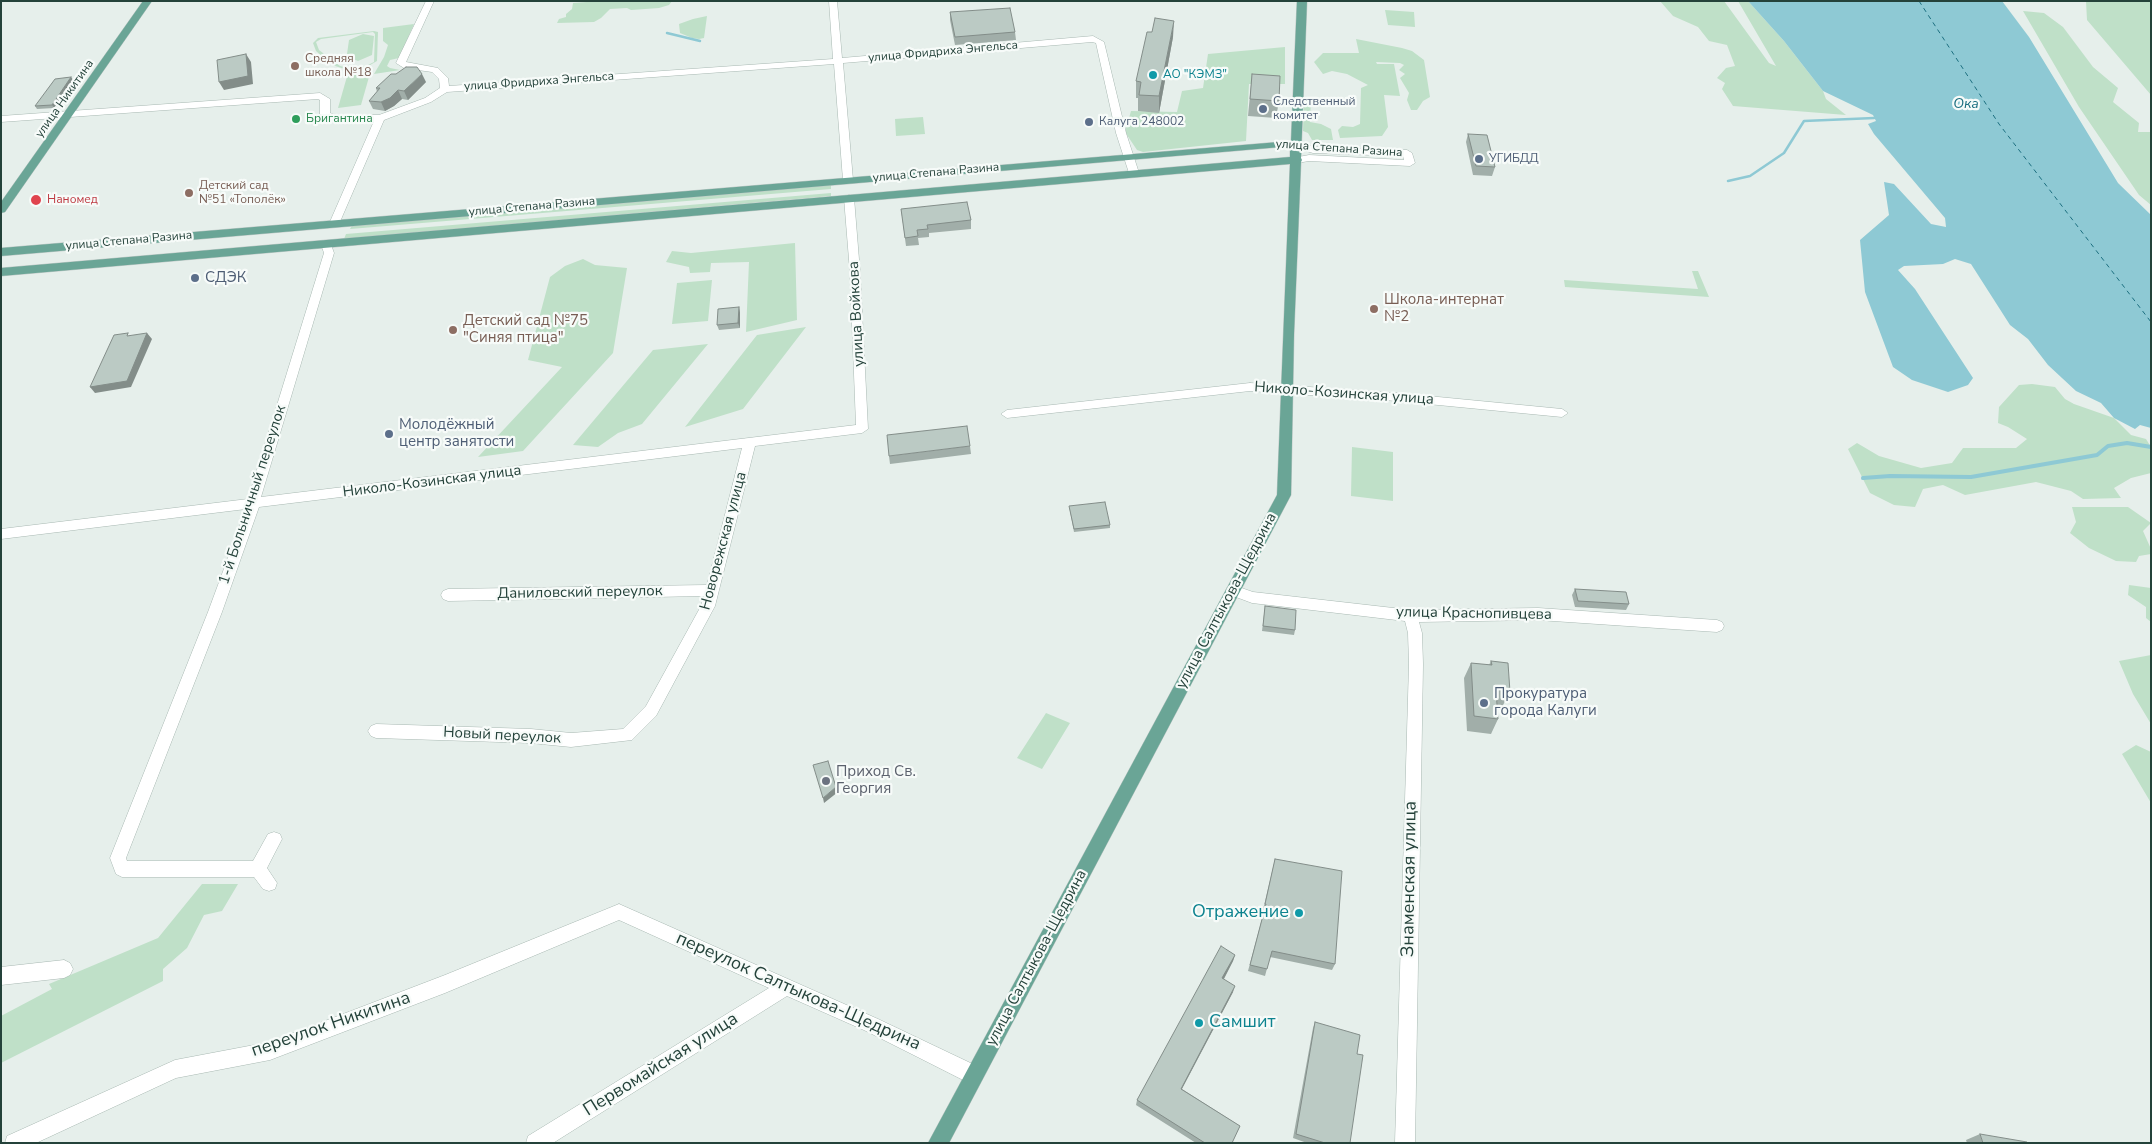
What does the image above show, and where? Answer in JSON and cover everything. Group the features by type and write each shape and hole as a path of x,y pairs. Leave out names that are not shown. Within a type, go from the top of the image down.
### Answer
{"main road":[{"name":"улица Никитина","path":"1,210 148,1"},
{"name":"улица Салтыкова-Щедрина","path":"938,1143 1284,495 1302,1"},
{"name":"улица Степана Разина","path":"1,252 1281,144 1296,152"},
{"name":"улица Степана Разина","path":"1,272 1134,173 1296,152"},
{"path":"848,180 849,198"},
{"name":"1-й Больничный переулок","path":"326,244 334,224"}],"street":[{"path":"430,1 401,63 406,66 435,70 443,78 445,89"},
{"path":"833,1 848,180"},
{"name":"улица Фридриха Энгельса","path":"1,119 320,96 326,99 325,114 333,118 380,118 419,104 445,89 837,61 1093,39 1100,42 1128,157"},
{"name":"1-й Больничный переулок","path":"334,224 380,118"},
{"name":"улица Степана Разина","path":"1313,150 1407,153 1410,163 1309,158 1296,152 1313,150"},
{"path":"1128,157 1134,173"},
{"name":"улица Войкова","path":"849,198 855,272 862,429"},
{"name":"1-й Больничный переулок","path":"258,869 122,869 118,858 215,612 254,504 329,253 326,244"},
{"name":"Николо-Козинская улица","path":"1007,414 1250,387 1287,388 1562,413"},
{"name":"Николо-Козинская улица","path":"1,534 862,429"},
{"name":"Новорежская улица","path":"627,735 651,711 708,606 750,443"},
{"name":"Даниловский переулок","path":"448,596 712,590"},
{"name":"улица Краснопивцева","path":"1233,590 1252,597 1411,616 1538,614 1717,626"},
{"name":"Знаменская улица","path":"1405,1143 1416,664 1411,616"},
{"name":"Новый переулок","path":"376,731 531,736 571,740 627,735"},
{"path":"270,883 258,869 274,838"},
{"name":"переулок Салтыкова-Щедрина","path":"620,912 872,1024 974,1075"},
{"name":"переулок Никитина","path":"14,1143 176,1069 270,1050 445,984 620,912"},
{"path":"1,976 64,969"},
{"name":"Первомайская улица","path":"535,1143 786,987"}],"green space":[{"path":"672,1 669,5 659,8 610,9 594,22 557,23 559,19 566,17 566,14 572,9 573,3"},
{"path":"1660,1 1724,1 1769,63 1776,66 1738,1 1748,1 1784,41 1823,91 1826,99 1846,115 1733,106 1722,89 1725,83 1717,78 1726,68 1735,66 1727,45 1709,41 1698,27 1673,16"},
{"path":"2086,1 2151,1 2151,95 2087,20"},
{"path":"1385,10 1414,12 1415,27 1388,25"},
{"path":"2023,11 2044,13 2063,27 2093,67 2118,88 2113,102 2139,123 2138,132 2151,132 2151,205 2139,195 2079,107"},
{"path":"707,16 704,38 692,38 680,33 679,24"},
{"path":"414,24 399,58 390,60 387,66 400,70 374,74 384,57 388,45 383,41 383,28"},
{"path":"374,31 378,32 377,61 365,68 345,69 332,65 316,51 313,43 318,38","holes":["373,32 375,34 374,62 366,66 349,68 340,66 319,50 316,42 321,39"]},
{"path":"363,34 374,36 372,55 358,61 350,58 347,54 349,40"},
{"path":"1356,39 1412,51 1424,60 1430,97 1423,101 1417,110 1411,110 1407,100 1409,93 1400,78 1405,74 1399,70 1404,65 1400,63 1376,62 1377,64 1394,64 1400,96 1384,95 1388,127 1382,136 1340,138 1338,130 1342,126 1353,127 1360,124 1361,88 1368,85 1347,74 1332,71 1323,74 1314,62 1323,53 1359,53"},
{"path":"1285,47 1285,84 1249,84 1246,141 1143,152 1137,150 1125,132 1131,111 1177,112 1182,91 1203,88 1208,54"},
{"path":"371,70 361,105 338,108 348,73"},
{"path":"1304,99 1311,99 1310,122 1321,124 1331,129 1333,140 1312,140 1308,133 1303,131"},
{"path":"923,117 925,134 896,136 895,119"},
{"path":"831,184 831,189 350,229 353,224"},
{"path":"831,193 831,196 344,239 346,234"},
{"path":"795,243 797,320 746,332 749,262 711,263 710,272 690,273 689,267 666,262 672,251 691,253"},
{"path":"583,259 595,265 627,268 613,353 523,451 478,457 562,367 528,360 550,277 565,266"},
{"path":"1692,271 1698,271 1709,297 1565,287 1564,280 1698,289"},
{"path":"712,280 708,321 672,324 677,283"},
{"path":"806,327 743,409 685,427 757,335"},
{"path":"708,344 642,424 618,433 598,447 573,445 653,350"},
{"path":"2032,384 2055,387 2065,399 2114,418 2131,435 2146,439 2151,447 2151,473 2131,478 2114,488 2121,498 2083,499 2071,491 2036,482 1965,495 1943,485 1923,489 1915,507 1894,505 1870,493 1848,449 1857,443 1879,456 1921,468 1952,463 1963,448 2016,448 2027,439 1998,423 1999,407 2019,385"},
{"path":"1352,447 1393,452 1393,501 1351,496"},
{"path":"2072,507 2128,507 2151,523 2143,531 2151,549 2151,554 2139,556 2136,562 2116,561 2089,548 2070,533 2076,522"},
{"path":"2129,585 2151,588 2151,622 2146,618 2146,607 2128,595"},
{"path":"2151,655 2151,724 2133,694 2119,661"},
{"path":"1046,713 1070,723 1042,769 1017,758"},
{"path":"2136,745 2151,752 2151,803 2122,754"},
{"path":"202,884 238,884 222,911 204,915 187,948 163,969 163,981 1,1063 1,1016 52,989 49,984 158,938"}],"water":[{"name":"Ока","path":"1748,1 2002,1 2029,37 2118,183 2151,215 2151,428 2140,425 2135,429 2114,418 2101,403 2076,391 2048,365 2028,339 2010,325 1971,264 1955,259 1943,264 1904,266 1898,270 1915,289 1973,378 1968,385 1948,392 1912,380 1893,367 1865,292 1860,240 1889,215 1884,182 1894,184 1931,224 1946,227 1945,218 1874,134 1868,124 1876,121 1873,115 1823,91 1784,41"}],"building":[{"path":"1010,8 1015,32 955,37 950,12"},
{"name":"АО \"КЭМЗ\"","path":"1155,18 1174,21 1159,96 1139,95 1141,82 1136,81 1147,32 1152,32"},
{"path":"246,54 248,76 219,82 217,60"},
{"path":"406,67 417,67 422,74 404,91 398,90 390,98 381,102 369,101 380,88 376,88 391,74 396,74"},
{"path":"1252,74 1280,76 1279,101 1250,99"},
{"path":"71,77 52,105 35,106 55,79"},
{"path":"1468,134 1487,135 1495,167 1476,166"},
{"path":"967,202 971,220 927,225 928,229 917,230 918,236 905,238 901,209"},
{"path":"739,307 738,323 717,325 718,309"},
{"path":"128,333 127,336 147,333 127,381 90,387 114,335"},
{"path":"967,426 970,446 889,456 887,435"},
{"path":"1105,502 1110,525 1074,529 1069,506"},
{"path":"1575,589 1626,592 1629,604 1578,601"},
{"path":"1265,606 1296,610 1295,630 1263,626"},
{"path":"1491,661 1508,663 1510,692 1496,690 1498,719 1474,716 1471,663 1492,665"},
{"name":"Приход Св. Георгия","path":"828,761 836,787 823,798 813,765"},
{"name":"Отражение","path":"1275,859 1342,871 1335,964 1272,951 1267,969 1250,965 1266,904"},
{"name":"Самшит","path":"1221,946 1235,955 1222,978 1235,986 1181,1089 1240,1126 1232,1143 1205,1143 1137,1100"},
{"path":"1315,1022 1360,1035 1357,1054 1363,1055 1350,1143 1325,1143 1296,1134"},
{"path":"1980,1134 2027,1142 2027,1143 1983,1143"}],"waterway":[{"path":"667,33 700,41"},
{"path":"1728,181 1750,176 1784,153 1804,121 1874,118"},
{"path":"1863,478 1890,476 1971,477 2097,455 2108,446 2127,443 2151,447"}],"ferry route":[{"path":"1919,1 1999,124 2151,322"}],"place":[{"name":"Средняя школа №18","path":"295,66"},
{"name":"АО \"КЭМЗ\"","path":"1153,75"},
{"name":"Следственный комитет","path":"1263,109"},
{"name":"Бригантина","path":"296,119"},
{"name":"Калуга 248002","path":"1089,122"},
{"name":"УГИБДД","path":"1479,159"},
{"name":"Детский сад №51 «Тополёк»","path":"189,193"},
{"name":"Наномед","path":"36,200"},
{"name":"СДЭК","path":"195,278"},
{"name":"Школа-интернат №2","path":"1374,309"},
{"name":"Детский сад №75 \"Синяя птица\"","path":"453,330"},
{"name":"Молодёжный центр занятости","path":"389,434"},
{"name":"Прокуратура города Калуги","path":"1484,703"},
{"name":"Приход Св. Георгия","path":"826,781"},
{"name":"Отражение","path":"1299,913"},
{"name":"Самшит","path":"1199,1023"}]}
